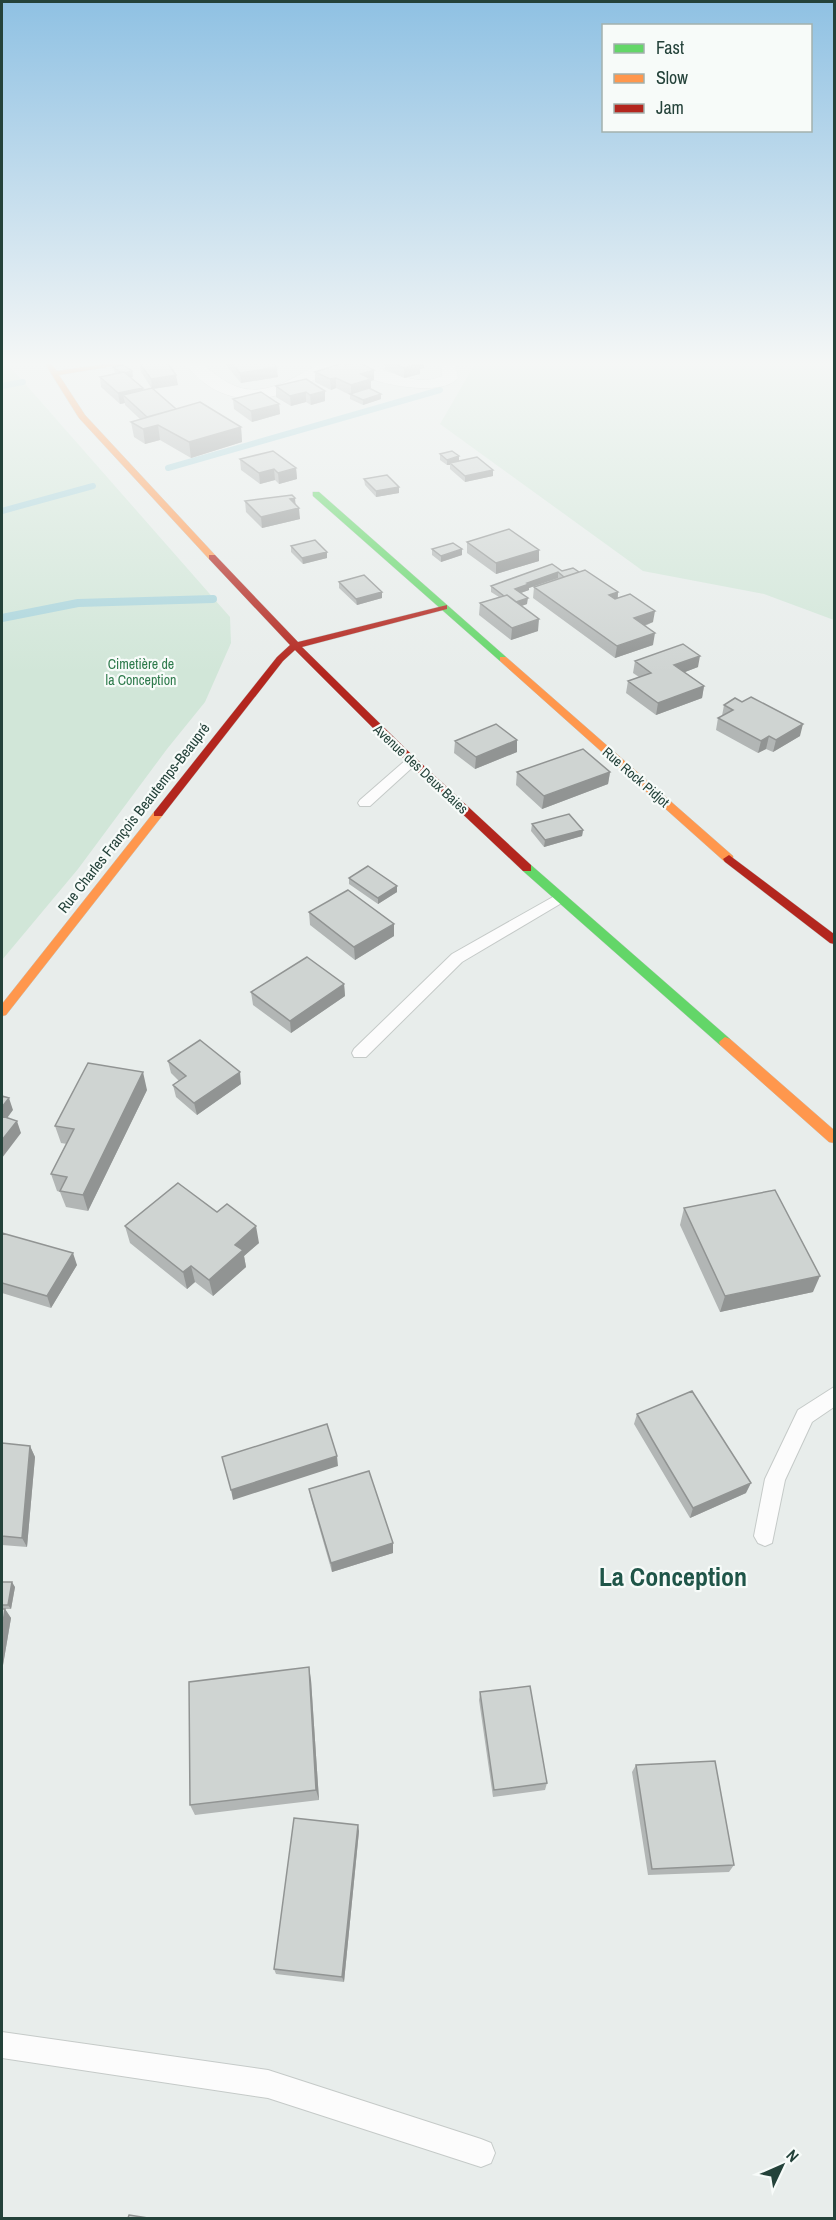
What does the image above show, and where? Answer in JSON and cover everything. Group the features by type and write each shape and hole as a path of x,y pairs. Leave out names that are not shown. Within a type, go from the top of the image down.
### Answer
{"street":[{"name":"Avenue des Deux Baies","path":"128,466 294,646 411,762 560,898 834,1138"},
{"name":"Rue Rock Pidjot","path":"316,494 748,875 834,940"},
{"path":"294,646 444,607"},
{"name":"Rue Charles François Beautemps-Beaupré","path":"2,1012 280,659 294,646"}],"lane":[{"path":"365,803 411,762"},
{"path":"360,1053 457,958 560,898"},
{"path":"765,1536 775,1479 805,1416 834,1396"},
{"path":"2,2045 268,2084 481,2153"}],"green space":[{"name":"Cimetière de la Conception","path":"2,466 97,466 230,617 231,643 205,702 78,869 2,960"},
{"path":"497,466 834,466 834,620 764,594 643,571"}],"building":[{"path":"249,466 293,466 296,468 278,473 274,469 259,473"},
{"path":"453,466 488,466 493,470 465,476"},
{"path":"387,475 399,487 376,491 364,479"},
{"path":"292,495 295,498 290,499 299,508 261,517 245,501"},
{"path":"509,529 539,550 496,563 467,542"},
{"path":"315,540 327,552 302,558 291,546"},
{"path":"453,543 462,549 441,556 432,549"},
{"path":"552,564 562,571 573,568 579,572 564,577 558,572 527,583 529,584 515,589 528,598 516,602 491,586"},
{"path":"585,570 618,592 609,595 615,599 630,594 655,611 634,618 655,633 617,646 534,587"},
{"path":"364,575 382,592 356,599 339,582"},
{"path":"507,595 539,619 512,628 480,603"},
{"path":"683,644 700,656 674,665 704,686 658,703 628,681 651,673 635,661"},
{"path":"751,697 803,724 776,740 769,736 761,741 718,718 733,710 724,705 735,698 742,702"},
{"path":"496,724 517,740 476,757 455,741"},
{"path":"583,749 610,772 544,796 517,772"},
{"path":"569,814 583,830 545,840 532,824"},
{"path":"368,866 397,886 378,898 349,878"},
{"path":"348,890 394,924 354,947 309,912"},
{"path":"307,957 344,984 290,1021 251,992"},
{"path":"200,1040 240,1072 194,1103 173,1085 186,1076 168,1061"},
{"path":"88,1063 143,1072 83,1195 60,1191 67,1177 51,1174 74,1129 55,1126"},
{"path":"2,1096 9,1098 2,1107"},
{"path":"2,1116 17,1121 2,1140"},
{"path":"178,1183 217,1212 227,1204 256,1226 235,1245 243,1250 209,1280 191,1266 183,1272 125,1226"},
{"path":"775,1190 820,1276 725,1296 684,1208"},
{"path":"2,1233 73,1253 47,1296 2,1283"},
{"path":"692,1391 751,1483 693,1508 637,1414"},
{"path":"327,1424 337,1456 231,1490 222,1457"},
{"path":"2,1443 30,1446 22,1538 2,1536"},
{"path":"369,1471 393,1543 331,1563 309,1489"},
{"path":"2,1582 12,1582 8,1605 2,1605"},
{"path":"2,1609 5,1609 2,1629"},
{"path":"309,1667 316,1790 190,1805 189,1682"},
{"path":"530,1686 547,1783 494,1790 480,1692"},
{"path":"715,1761 734,1865 652,1869 636,1765"},
{"path":"294,1818 358,1825 342,1977 274,1969"},
{"path":"129,2215 148,2218 128,2218"}],"waterway":[{"path":"168,468 176,466"},
{"path":"2,511 93,486"},
{"path":"2,618 78,603 213,599"}],"traffic: fast":[{"path":"316,494 503,659"},
{"path":"527,868 725,1042"}],"traffic: slow":[{"path":"128,466 212,557"},
{"path":"503,659 729,859"},
{"path":"2,1012 158,814"},
{"path":"725,1042 834,1138"}],"traffic: jam":[{"path":"212,557 366,716 527,868"},
{"path":"158,814 280,659 294,646 444,607"},
{"path":"729,859 834,940"}],"district":[{"name":"La Conception","path":"673,1577"}]}
